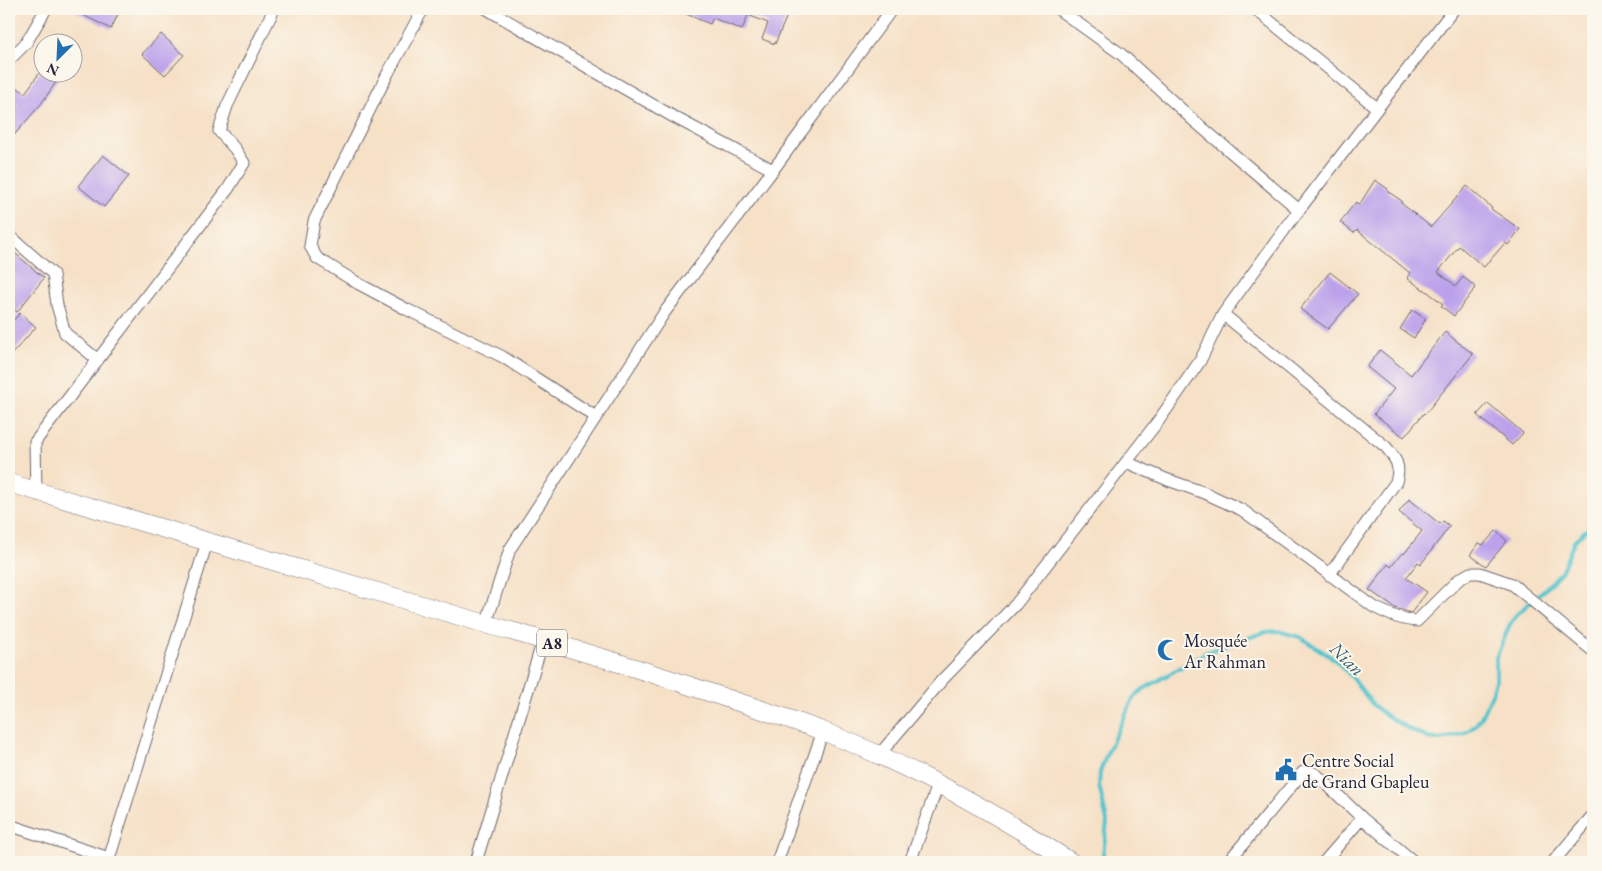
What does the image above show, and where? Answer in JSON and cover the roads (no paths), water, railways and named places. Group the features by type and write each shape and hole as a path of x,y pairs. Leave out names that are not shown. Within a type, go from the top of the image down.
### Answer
{"main road":[{"name":"A8","path":"9,483 543,640 688,685 823,731 879,755 938,785 1028,834 1072,862"}],"street":[{"path":"9,60 26,43 46,9"},
{"path":"36,491 35,442 228,189 244,163 235,149 219,132 227,106 274,9"},
{"path":"423,9 388,73 314,221 310,246 317,258 359,284 504,357 596,417"},
{"path":"487,9 672,116 773,170"},
{"path":"486,624 510,548 664,313 892,9"},
{"path":"1058,9 1121,54 1192,119 1299,210"},
{"path":"1255,9 1377,108"},
{"path":"879,755 942,680 1016,604 1159,420 1200,361 1223,314 1299,210 1454,9"},
{"path":"9,235 53,274 57,305 65,333 98,360"},
{"path":"1223,314 1386,447 1397,460 1399,472 1396,482 1329,575"},
{"path":"1126,462 1205,493 1242,510 1374,607 1404,620 1417,621 1458,580 1470,573 1491,576 1512,584 1593,651"},
{"path":"9,825 108,860 207,542"},
{"path":"476,862 543,640"},
{"path":"777,862 823,731"},
{"path":"1228,862 1302,772 1309,771 1317,775 1362,818 1414,862"},
{"path":"910,862 938,785"},
{"path":"1554,862 1593,815"},
{"path":"1324,862 1362,818"}],"waterway":[{"name":"Nian","path":"1102,862 1107,822 1099,785 1100,772 1134,697 1142,690 1205,653 1265,632 1278,631 1300,637 1334,659 1351,676 1373,705 1407,728 1428,738 1440,740 1465,733 1475,726 1492,694 1496,681 1496,658 1510,624 1517,614 1561,572 1575,540 1593,524"}],"place":[{"name":"Mosquée Ar Rahman","path":"1168,650"},
{"name":"Centre Social de Grand Gbapleu","path":"1286,770"}]}
